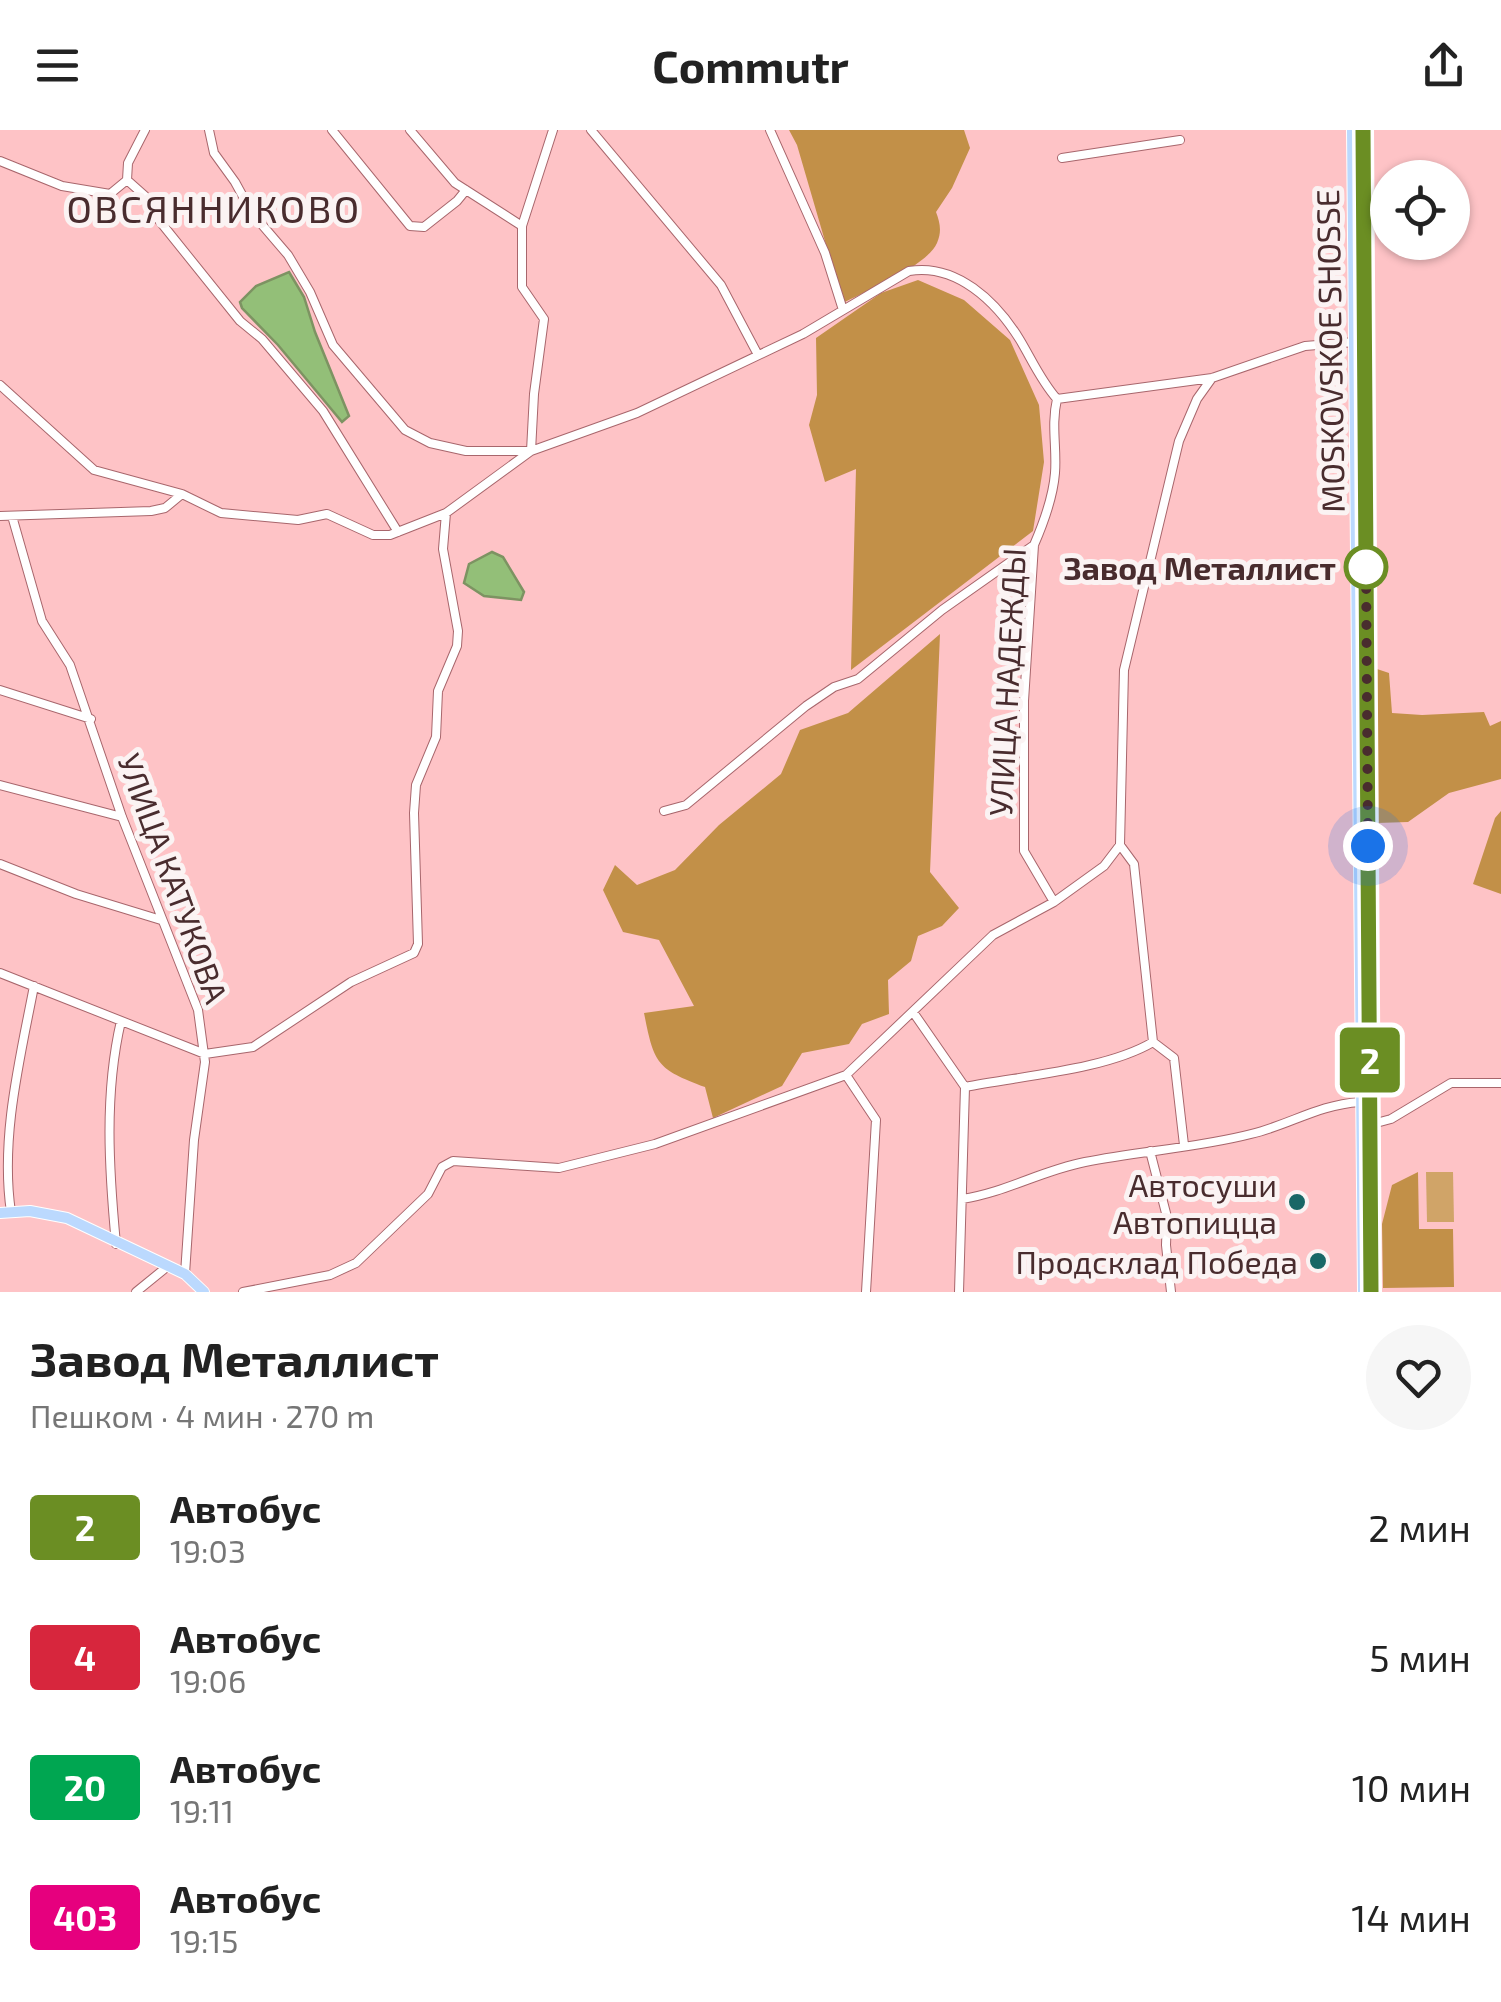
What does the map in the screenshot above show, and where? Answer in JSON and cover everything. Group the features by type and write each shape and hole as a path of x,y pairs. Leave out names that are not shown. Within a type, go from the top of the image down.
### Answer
{"main road":[{"name":"MOSKOVSKOE SHOSSE","path":"1352,130 1360,341 1363,1292"},
{"name":"MOSKOVSKOE SHOSSE","path":"1363,130 1360,1102 1365,1126 1371,1292"},
{"path":"6,1213 48,1212 66,1218 185,1274 204,1292"}],"street":[{"path":"0,161 62,186 103,193 118,190 127,180 134,145 145,130"},
{"path":"209,130 214,153 236,182 252,213 288,255 310,292 333,345 405,430 430,442 466,451 531,450"},
{"path":"332,130 410,226 424,227 466,190"},
{"path":"410,130 455,183 522,226"},
{"path":"531,450 544,319 522,286 522,226 553,130"},
{"path":"591,130 720,285 757,353"},
{"path":"770,130 825,253 843,310"},
{"path":"1062,158 1180,140"},
{"path":"127,180 145,196 154,214 240,321 262,339 323,412 398,532"},
{"path":"0,385 94,470 182,494 220,513 298,520 327,514 373,535 398,532 446,513 531,450 636,413 803,334 908,270 944,270 979,292 1010,327 1044,386 1057,400 1212,378 1306,346 1360,341"},
{"path":"243,1292 330,1274 356,1263 428,1194 442,1167 453,1161 559,1168 656,1144 846,1075 993,935 1054,902 1104,866 1120,846 1124,670 1179,442 1197,399 1212,378"},
{"name":"УЛИЦА НАДЕЖДЫ","path":"1054,902 1024,851 1024,701 1034,544 1055,477 1052,422 1057,400"},
{"path":"0,516 151,511 165,508 182,494"},
{"path":"0,973 205,1054 253,1047 350,982 414,952 418,944 416,785 436,737 438,690 457,646 458,631 443,549 446,513"},
{"name":"УЛИЦА КАТУКОВА","path":"12,516 42,621 70,665 122,817 198,1010 205,1054 194,1140 185,1274"},
{"path":"664,810 686,805 806,706 834,687 858,680 942,610 1034,544"},
{"path":"0,690 91,719"},
{"path":"0,785 122,817"},
{"path":"1120,846 1134,864 1153,1042 1174,1058 1184,1145"},
{"path":"0,864 76,894 162,920"},
{"path":"6,1213 6,1174 17,1077 34,986"},
{"path":"912,1012 966,1087 958,1292"},
{"path":"116,1244 109,1174 112,1058 121,1021"},
{"path":"966,1087 1105,1060 1136,1052 1153,1042"},
{"path":"846,1075 876,1120 866,1292"},
{"path":"1365,1126 1391,1118 1451,1082 1501,1083"},
{"path":"962,1199 996,1194 1038,1173 1248,1136 1321,1107 1360,1102"},
{"path":"1150,1151 1167,1217 1171,1292"},
{"path":"136,1292 168,1266"}],"shaded area":[{"path":"789,130 964,130 970,148 936,212 940,235 931,252 895,277 843,303 797,145"},
{"path":"289,272 304,297 349,416 342,422 242,308 240,302 256,286"},
{"path":"918,280 964,300 1010,340 1039,405 1044,462 1033,531 851,670 856,469 825,482 809,425 817,395 816,338 881,293"},
{"path":"492,552 503,557 524,592 521,600 484,596 464,583 469,564"},
{"path":"940,634 930,872 959,908 942,926 918,936 911,961 888,980 889,1014 862,1024 849,1044 802,1053 782,1086 713,1118 705,1087 676,1075 660,1062 644,1013 694,1006 659,940 623,932 603,890 615,865 637,885 675,870 719,825 781,774 800,730 848,713"},
{"path":"1377,669 1389,673 1392,713 1484,712 1490,726 1501,721 1501,779 1449,793 1408,822 1377,823"},
{"path":"1501,811 1501,894 1473,884 1495,818"},
{"path":"1418,1172 1419,1229 1453,1229 1454,1287 1383,1288 1382,1224 1392,1185"},
{"path":"1426,1172 1453,1172 1454,1222 1427,1222"}],"bus line":[{"name":"2","path":"1363,130 1371,1292"}],"place":[{"name":"Завод Металлист","path":"1366,567"},
{"name":"Автосуши Автопицца","path":"1297,1202"},
{"name":"Продсклад Победа","path":"1318,1261"}],"district":[{"name":"ОВСЯННИКОВО","path":"214,208"}],"route":[{"path":"1366,567 1366,560 1368,846"}]}
